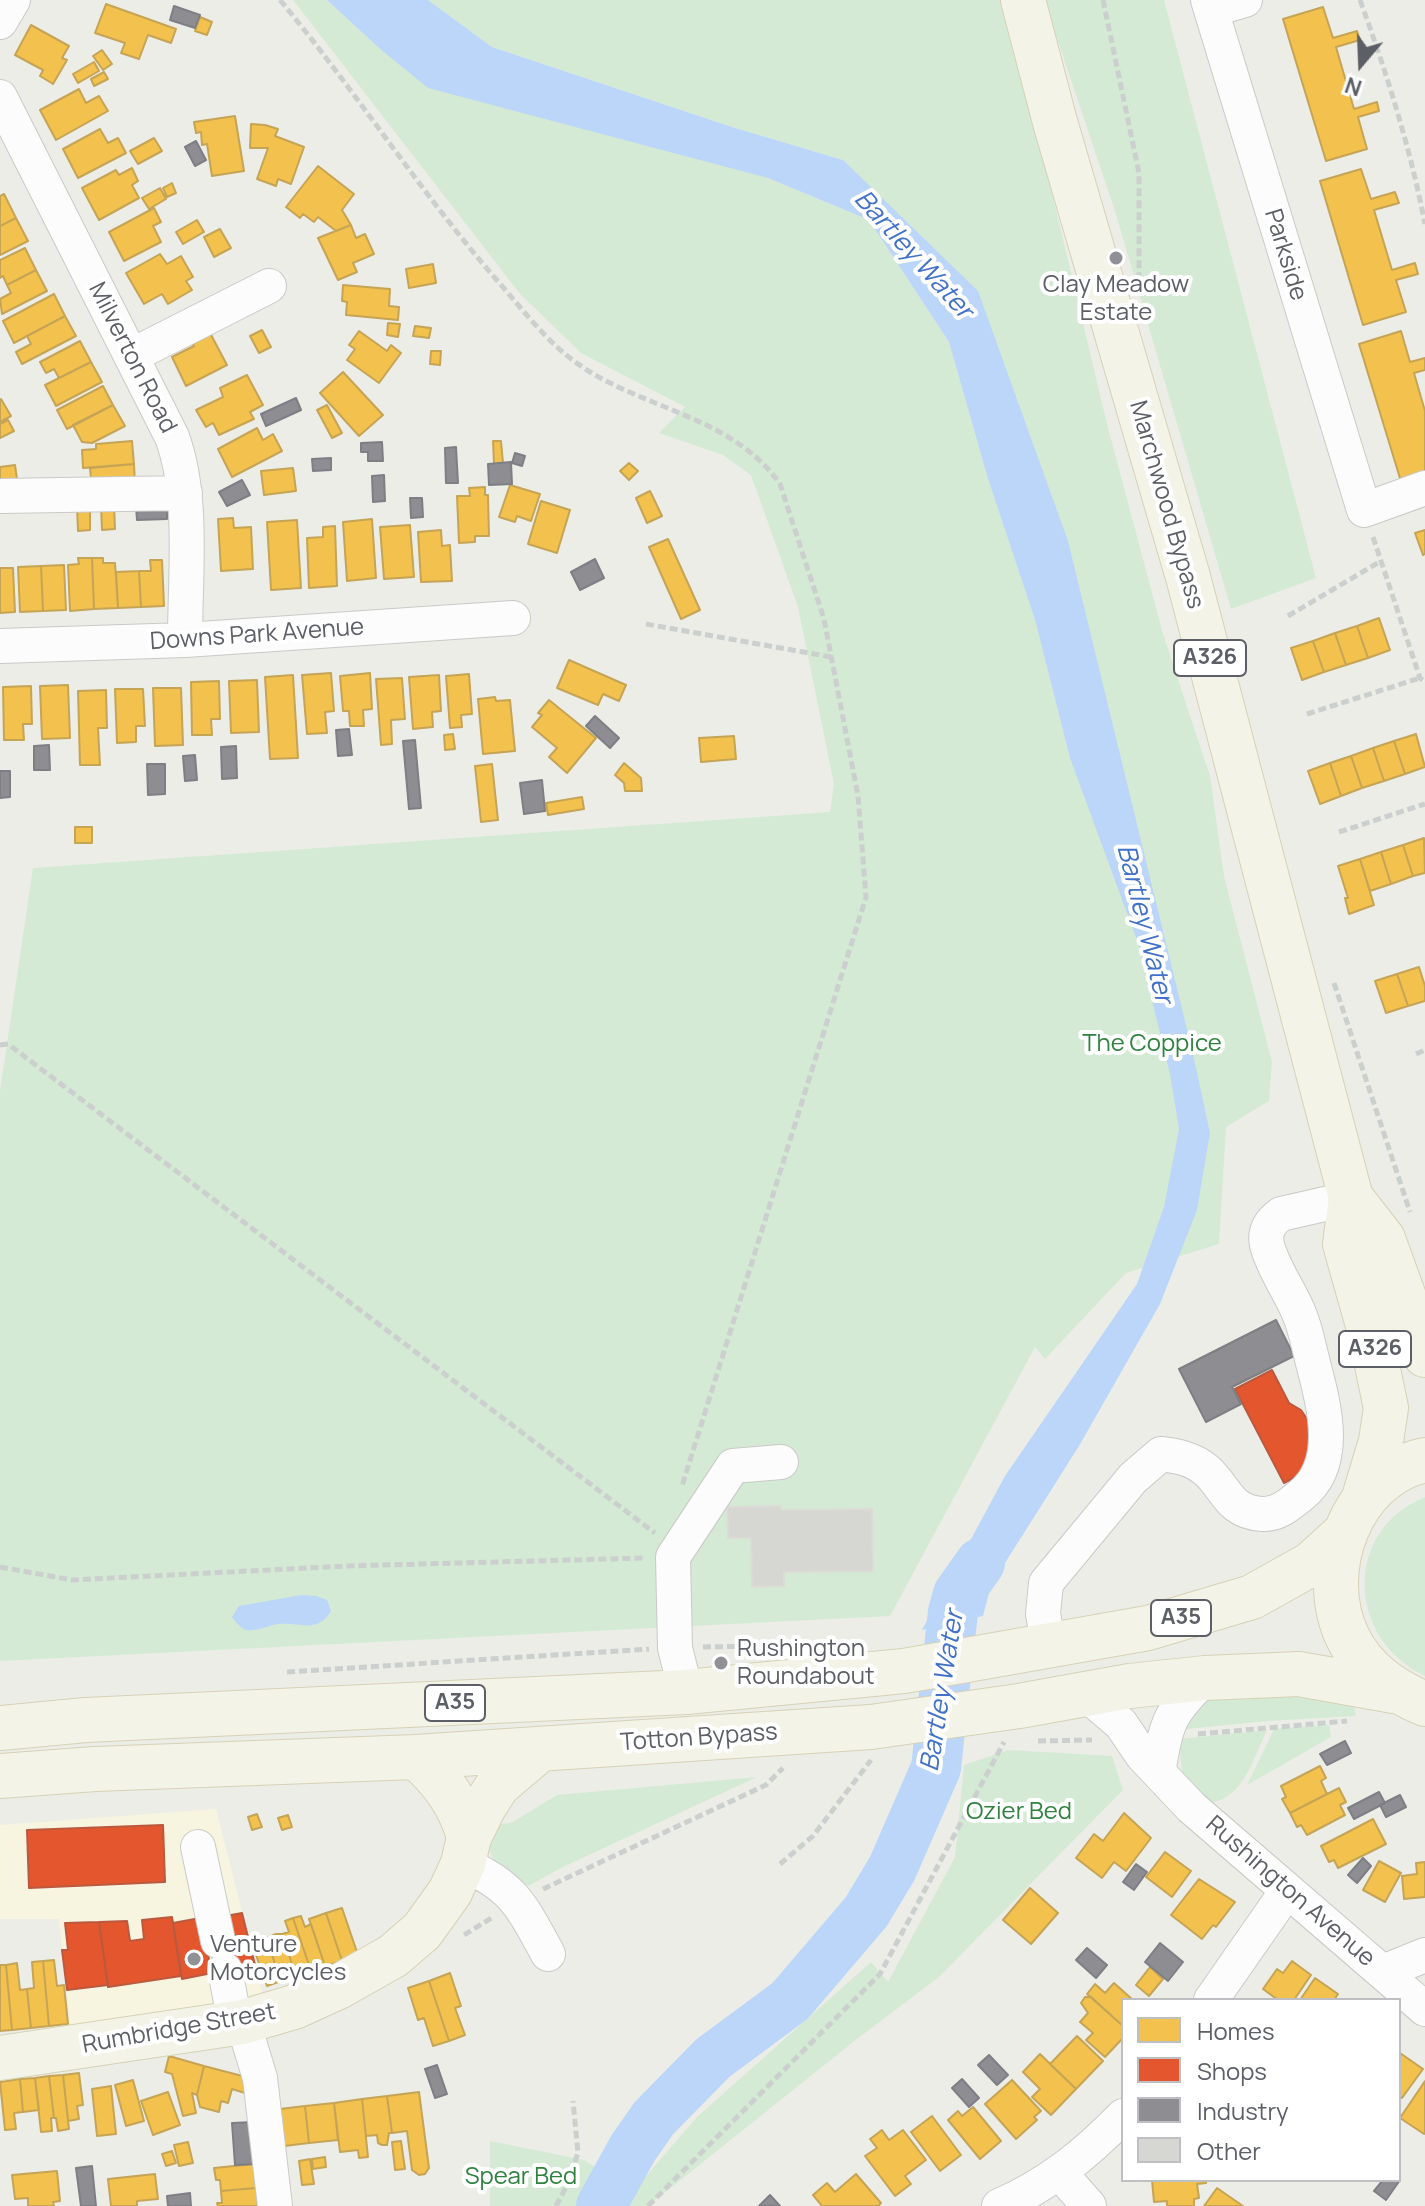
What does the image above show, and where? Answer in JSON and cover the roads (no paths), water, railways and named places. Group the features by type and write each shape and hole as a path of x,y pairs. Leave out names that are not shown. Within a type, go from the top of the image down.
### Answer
{"main road":[{"name":"Marchwood Bypass","path":"1023,0 1055,122 1188,577 1351,1198 1345,1244 1371,1336 1386,1408 1381,1441 1353,1518"},
{"name":"Marchwood Bypass","path":"1351,1198 1383,1239 1425,1355"},
{"path":"1410,1697 1367,1668 1347,1638 1336,1604 1335,1568 1353,1518 1388,1477 1425,1460"},
{"name":"Totton Bypass","path":"0,1728 86,1720 686,1692 909,1670 1148,1628 1252,1597 1311,1564 1353,1518"},
{"name":"Totton Bypass","path":"0,1776 95,1769 539,1750 873,1746 999,1725 1086,1694 1205,1678 1299,1674 1410,1697"},
{"name":"Rumbridge Street","path":"0,2058 239,2022 294,2007 350,1981 393,1956 422,1931 450,1892 466,1850 498,1785 539,1750"},
{"path":"416,1757 447,1789 462,1813 466,1850"}],"street":[{"path":"0,22 13,0"},
{"path":"1209,5 1245,0"},
{"name":"Parkside","path":"1209,5 1364,510 1425,488"},
{"name":"Milverton Road","path":"0,97 172,437 181,462 185,493 185,640"},
{"path":"131,356 269,286"},
{"path":"0,496 185,493"},
{"name":"Downs Park Avenue","path":"0,646 185,640 513,618"},
{"path":"1049,1646 1042,1600 1046,1583 1133,1478 1161,1454 1193,1461 1208,1472 1229,1500 1261,1514 1278,1512 1309,1490 1323,1459 1325,1417 1300,1315 1271,1256 1266,1242 1267,1229 1272,1220 1281,1214 1351,1198"},
{"path":"686,1692 675,1648 669,1549 733,1466 781,1462"},
{"name":"Rushington Avenue","path":"1205,1678 1148,1739 1158,1772 1191,1807 1425,2009"},
{"path":"1086,1694 1121,1724 1148,1739"},
{"path":"198,1847 239,2022 260,2078 275,2206"},
{"path":"466,1850 518,1901 548,1954"},
{"path":"1212,1998 1287,1891"},
{"path":"1383,1972 1425,1955"},
{"path":"999,2206 1060,2173 1097,2144 1121,2118"},
{"path":"1060,2173 1089,2206"}],"water":[{"path":"327,0 428,0 492,47 732,127 843,160 978,291 1068,541 1210,1133 1197,1210 1160,1304 1079,1446 991,1585 983,1616 922,1630 1005,1476 1137,1284 1164,1207 1179,1129 1170,1074 1138,943 1070,758 1035,620 988,479 949,342 869,220 768,178 428,88"},
{"path":"301,1595 327,1600 331,1611 314,1625 279,1624 250,1630 242,1628 232,1617 239,1606"}],"waterway":[{"name":"Bartley Water","path":"601,2206 633,2148 654,2118 713,2058 790,2001 866,1912 892,1869 936,1768 953,1612 958,1594 980,1563"}],"place":[{"name":"Clay Meadow Estate","path":"1116,258"},
{"name":"Rushington Roundabout","path":"721,1663"},
{"name":"Venture Motorcycles","path":"194,1959"}],"park label":[{"name":"The Coppice","path":"1152,1044"},
{"name":"Ozier Bed","path":"1019,1812"},
{"name":"Spear Bed","path":"521,2177"}]}
